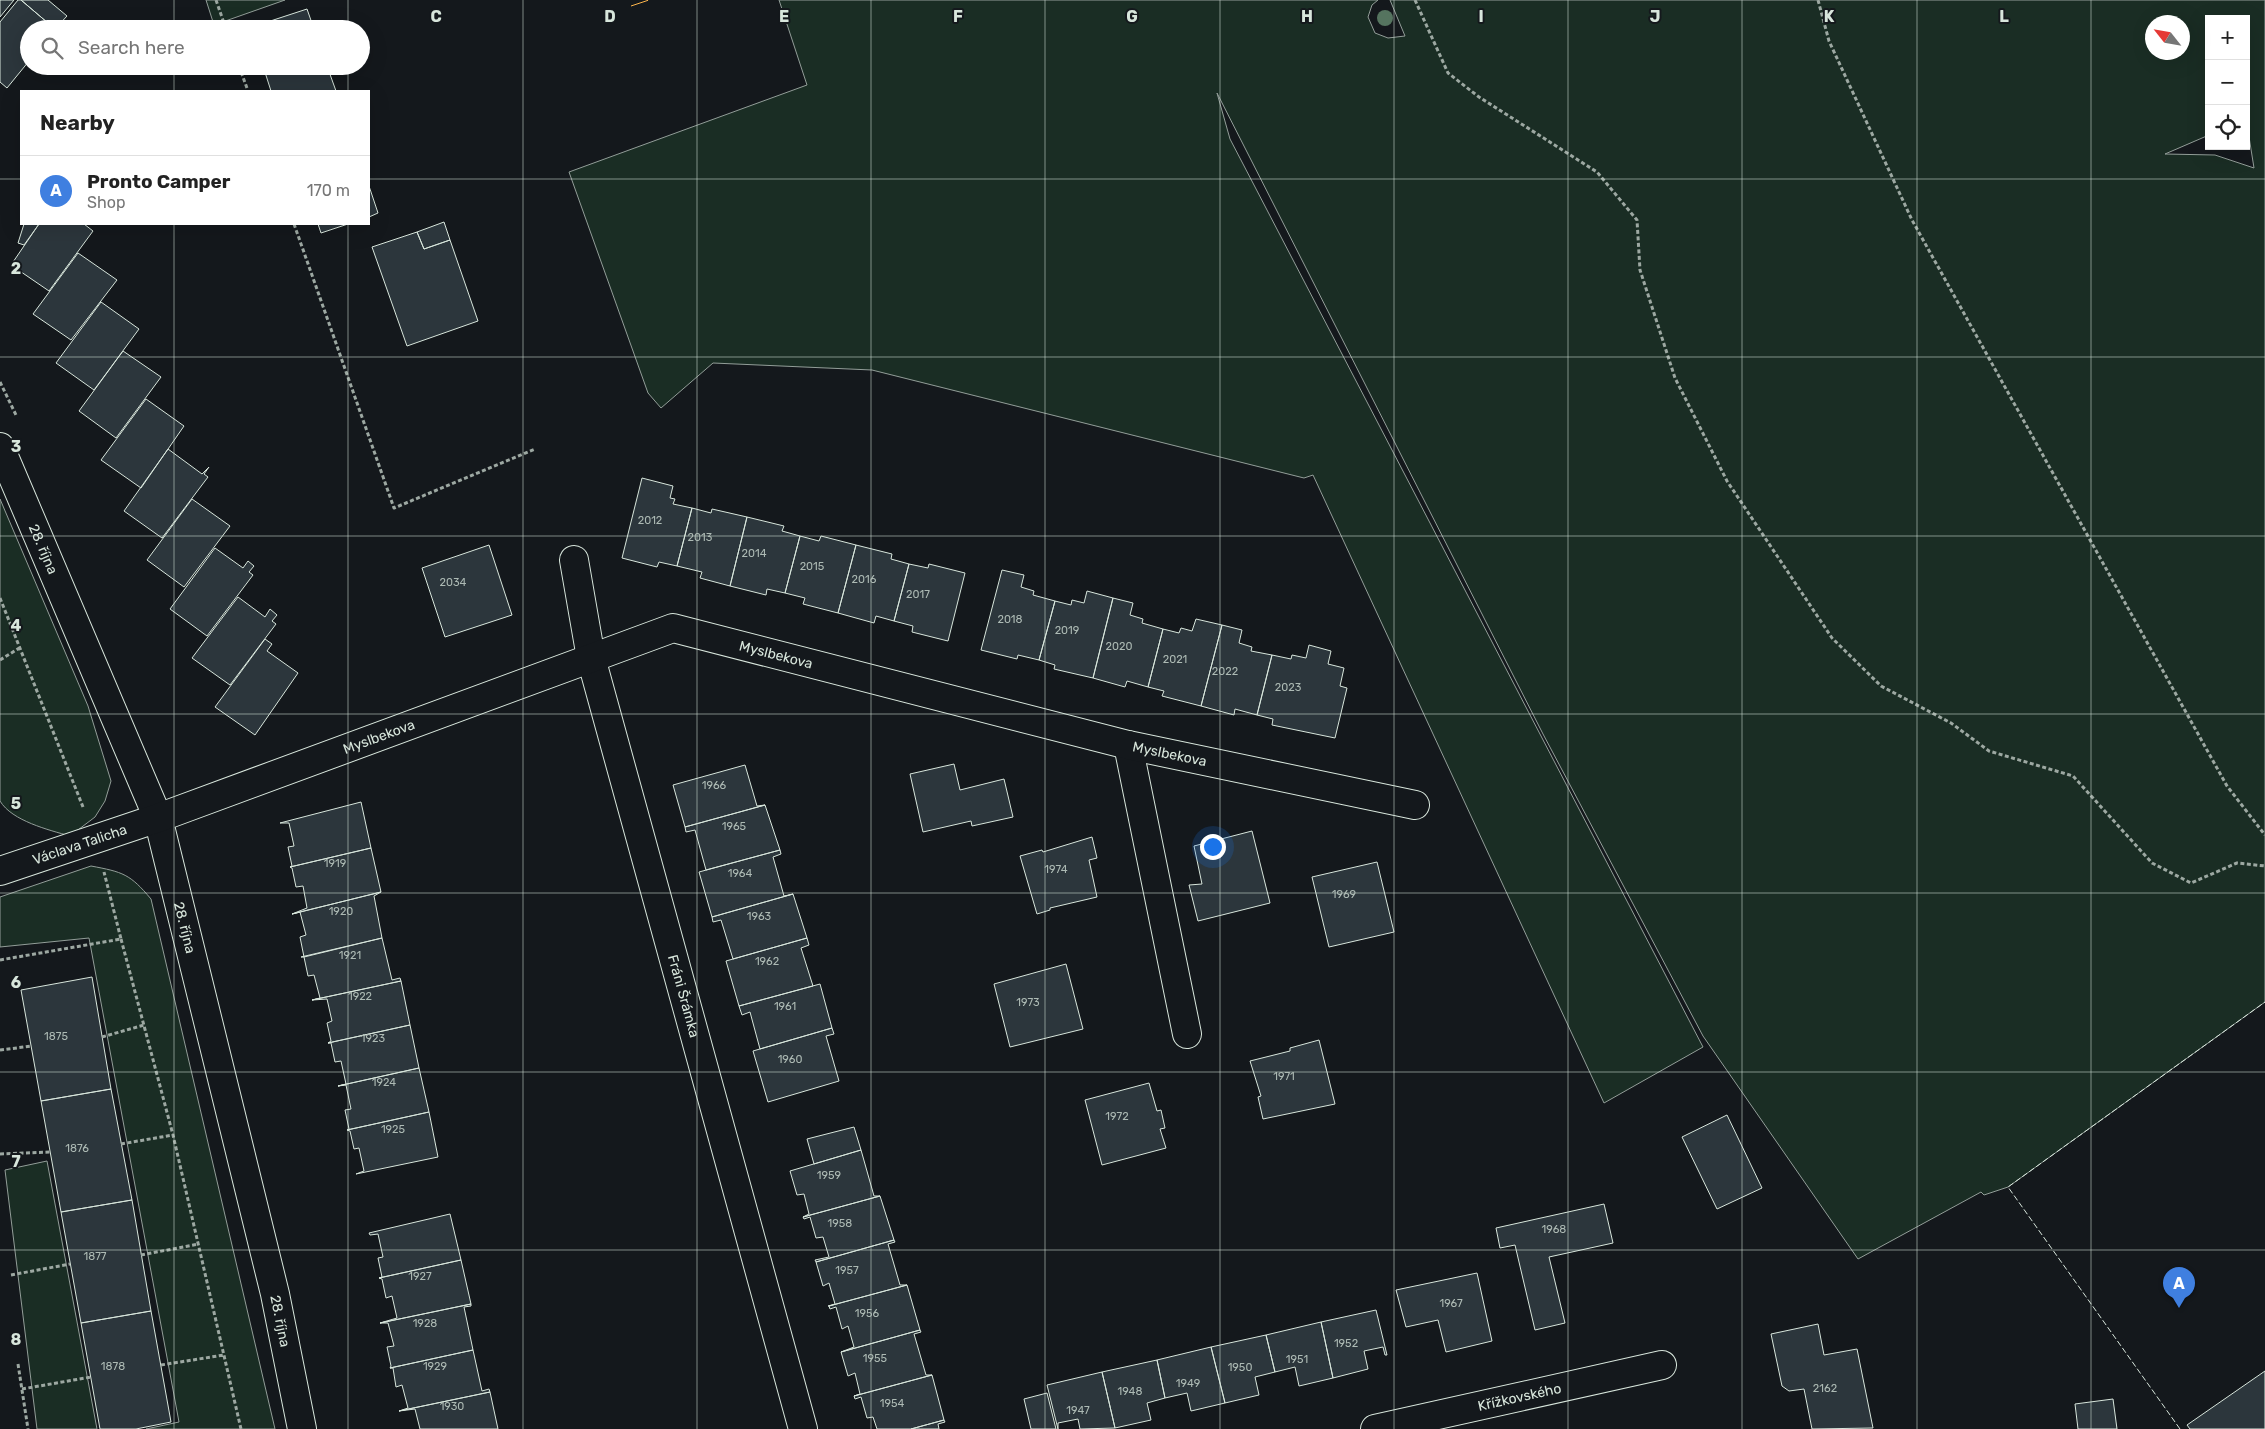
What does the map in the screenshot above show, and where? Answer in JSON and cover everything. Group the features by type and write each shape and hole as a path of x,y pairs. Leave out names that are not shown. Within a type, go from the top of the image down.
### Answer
{"street":[{"name":"28. října","path":"0,447 158,818 275,1294 302,1429"},
{"name":"Fráni Šrámka","path":"574,560 591,658 803,1429"},
{"name":"Myslbekova","path":"158,818 674,628 1128,745 1415,805"},
{"path":"1128,745 1187,1034"},
{"name":"Václava Talicha","path":"0,871 158,818"},
{"name":"Křížkovského","path":"1375,1429 1662,1365"}],"path":[{"path":"216,0 223,20"},
{"path":"1415,0 1448,73 1479,97 1597,172 1636,220 1640,270 1675,378 1727,481 1832,638 1881,686 1951,723 1989,751 2073,776 2152,863 2191,882 2237,863 2265,866"},
{"path":"1818,0 1830,41 1912,220 2227,786 2265,835"},
{"path":"242,75 248,90"},
{"path":"294,225 394,508 535,449"},
{"path":"0,660 21,648"},
{"path":"121,939 174,1135 242,1429"},
{"path":"102,1038 144,1025"},
{"path":"0,1050 32,1046"},
{"path":"121,1144 174,1135"},
{"path":"0,1154 50,1152"},
{"path":"141,1255 199,1244"},
{"path":"11,1274 70,1264"},
{"path":"161,1365 224,1355"},
{"path":"18,1364 28,1429"},
{"path":"22,1389 91,1377"}],"green space":[{"path":"206,0 285,0 228,20 212,20"},
{"path":"779,0 1378,0 1372,5 1368,17 1375,33 1388,38 1405,36 1390,0 2265,0 2265,1002 2008,1187 1984,1195 1981,1192 1858,1259 1703,1036 1543,734 1217,93 1230,139 1703,1047 1604,1103 1313,475 1304,478 872,370 713,363 661,408 648,393 569,172 807,85"},
{"path":"0,499 88,706 111,781 105,801 95,817 70,836 42,828 22,819 13,814 0,801"},
{"path":"91,866 125,875 137,884 151,899 275,1429 146,1429 179,1422 89,938 0,947 0,897"},
{"path":"47,1161 97,1429 37,1429 5,1170"}],"building":[{"path":"0,0 14,0 0,17"},
{"path":"18,0 21,0 44,20 20,20 20,72 7,88 0,82 0,22"},
{"path":"21,0 48,0 67,16 63,20 44,20"},
{"path":"307,9 311,20 273,20"},
{"path":"266,75 330,75 336,90 271,90"},
{"path":"370,189 378,213 370,217"},
{"path":"444,222 450,240 424,249 417,232"},
{"path":"24,225 38,225 24,245 18,243"},
{"path":"38,225 85,225 93,231 49,291 11,265"},
{"path":"318,225 345,225 321,233"},
{"path":"417,232 424,249 450,240 478,321 407,346 372,247"},
{"path":"78,253 117,280 71,340 33,314"},
{"path":"101,302 139,329 94,390 56,363"},
{"path":"123,351 161,377 116,438 79,411"},
{"path":"146,399 184,426 141,488 101,460"},
{"path":"168,449 202,474 209,467 204,474 208,477 162,538 124,511"},
{"path":"642,478 673,486 670,498 675,499 673,504 692,508 677,566 659,562 657,567 622,558"},
{"path":"192,499 230,526 184,587 147,560"},
{"path":"692,508 711,513 712,509 747,517 730,586 700,578 702,572 677,566"},
{"path":"747,517 784,526 782,531 800,536 785,593 767,589 766,595 730,586"},
{"path":"800,536 819,541 821,536 856,545 838,613 803,604 805,598 785,593"},
{"path":"489,545 512,615 445,637 422,568"},
{"path":"856,545 892,554 891,559 909,564 894,621 876,616 874,623 838,613"},
{"path":"215,548 243,568 248,561 254,566 249,572 253,575 207,636 170,609"},
{"path":"909,564 928,568 929,564 965,573 948,641 912,632 913,626 894,621"},
{"path":"1002,570 1024,575 1021,587 1034,591 1033,595 1055,601 1039,660 1018,655 1017,659 981,650"},
{"path":"1087,591 1113,598 1093,678 1054,669 1055,665 1039,660 1055,601 1071,605 1072,600 1084,603"},
{"path":"238,597 265,617 270,609 277,615 272,621 276,624 230,685 192,658"},
{"path":"1113,598 1133,603 1130,615 1143,619 1142,623 1163,629 1148,687 1127,681 1125,687 1093,678"},
{"path":"1196,619 1222,625 1201,706 1162,696 1164,691 1148,687 1163,629 1179,633 1181,628 1192,631"},
{"path":"1222,625 1242,630 1239,643 1252,647 1251,651 1272,655 1257,715 1235,709 1234,715 1201,706"},
{"path":"265,639 272,644 267,651 298,673 255,735 215,707"},
{"path":"1309,645 1331,651 1328,664 1344,668 1340,686 1347,688 1335,738 1272,725 1273,719 1257,715 1272,655 1291,659 1292,655 1306,658"},
{"path":"954,764 960,790 1004,779 1013,817 972,826 971,821 923,832 910,774"},
{"path":"745,765 757,806 765,805 685,827 673,785"},
{"path":"361,802 371,848 290,867 292,866 288,847 294,846 289,823 280,823"},
{"path":"765,805 780,850 706,870 695,830 686,832 685,827"},
{"path":"1252,831 1270,903 1198,921 1189,885 1202,884 1194,846"},
{"path":"1092,837 1097,858 1089,860 1097,897 1050,908 1050,910 1037,914 1020,856 1042,850 1043,852"},
{"path":"371,848 381,892 292,914 307,908 303,886 296,887 292,868 290,867"},
{"path":"780,850 781,854 773,857 784,896 793,894 712,917 699,872"},
{"path":"1377,862 1394,932 1329,947 1312,877"},
{"path":"381,892 374,896 382,938 304,957 300,937 306,935 300,912"},
{"path":"793,894 807,938 733,959 721,920 713,922 712,917"},
{"path":"382,938 392,980 400,978 401,981 312,1000 320,998 314,975 308,976 304,957 301,957"},
{"path":"807,938 809,945 801,948 813,986 739,1006 726,961"},
{"path":"1066,964 1083,1029 1010,1047 994,984"},
{"path":"92,977 111,1089 41,1101 21,990"},
{"path":"401,981 410,1025 328,1043 331,1041 327,1023 332,1021 327,999 312,1000"},
{"path":"820,984 832,1028 760,1049 750,1012 742,1015 739,1006"},
{"path":"410,1025 419,1068 338,1086 346,1084 341,1061 335,1062 331,1043 328,1043"},
{"path":"832,1028 834,1034 826,1036 839,1081 768,1102 753,1051"},
{"path":"1319,1040 1335,1104 1263,1119 1258,1097 1261,1096 1250,1061 1290,1051 1290,1048"},
{"path":"419,1068 429,1112 347,1130 349,1129 345,1110 351,1109 346,1085 338,1086"},
{"path":"1149,1083 1157,1111 1161,1110 1165,1128 1160,1129 1166,1148 1102,1165 1085,1100"},
{"path":"111,1089 132,1200 61,1212 41,1101"},
{"path":"429,1112 438,1157 356,1174 364,1171 359,1148 354,1149 350,1131 347,1130"},
{"path":"1727,1115 1762,1188 1717,1209 1682,1137"},
{"path":"854,1127 861,1150 814,1164 807,1139"},
{"path":"861,1150 874,1196 880,1196 803,1217 809,1214 804,1194 797,1195 790,1171"},
{"path":"880,1196 894,1240 816,1262 815,1260 829,1257 823,1237 816,1238 810,1217 804,1219 803,1217"},
{"path":"132,1200 151,1311 81,1323 61,1212"},
{"path":"1604,1204 1613,1243 1549,1257 1565,1323 1535,1330 1515,1245 1500,1248 1496,1228"},
{"path":"450,1214 461,1260 379,1278 382,1277 378,1258 383,1257 378,1234 370,1235 369,1233"},
{"path":"894,1240 895,1242 888,1244 900,1285 907,1285 828,1306 835,1304 829,1283 823,1286 816,1262"},
{"path":"461,1260 471,1304 380,1323 397,1318 392,1296 386,1298 382,1279 379,1278"},
{"path":"1477,1273 1492,1341 1446,1352 1438,1320 1406,1327 1396,1290"},
{"path":"907,1285 920,1330 841,1352 854,1347 848,1326 842,1329 836,1307 830,1309 829,1306"},
{"path":"471,1304 471,1306 464,1307 473,1350 390,1368 387,1347 394,1346 388,1323 380,1323"},
{"path":"1376,1310 1387,1355 1385,1355 1383,1347 1364,1351 1368,1369 1333,1378 1321,1322"},
{"path":"151,1311 171,1422 136,1429 100,1429 81,1323"},
{"path":"1321,1322 1333,1378 1299,1386 1295,1367 1275,1372 1266,1335"},
{"path":"1818,1324 1824,1355 1857,1349 1873,1428 1812,1429 1804,1389 1789,1391 1782,1386 1771,1334"},
{"path":"920,1330 921,1332 914,1334 926,1375 932,1375 854,1396 860,1394 855,1373 848,1376 841,1352"},
{"path":"1266,1335 1275,1372 1255,1377 1259,1395 1225,1403 1211,1347"},
{"path":"1211,1347 1225,1403 1191,1411 1187,1393 1165,1398 1157,1360"},
{"path":"473,1350 482,1391 489,1389 490,1392 399,1411 408,1408 402,1385 396,1387 393,1368 390,1368"},
{"path":"1157,1360 1165,1398 1147,1403 1151,1420 1115,1428 1102,1372"},
{"path":"2265,1371 2265,1429 2190,1429 2187,1425"},
{"path":"1102,1372 1115,1428 1080,1429 1078,1419 1058,1423 1058,1429 1047,1385"},
{"path":"932,1375 944,1420 911,1429 877,1429 873,1417 867,1418 861,1397 855,1399 854,1396"},
{"path":"490,1392 498,1429 420,1429 415,1409 399,1411"},
{"path":"1047,1393 1056,1429 1031,1429 1024,1399"},
{"path":"2113,1399 2117,1429 2078,1429 2075,1404"},
{"path":"944,1420 945,1422 938,1424 939,1429 911,1429"}],"fence":[{"path":"2180,1429 2008,1187 2265,1002"}],"power":[{"path":"631,6 649,0"}],"place":[{"name":"Pronto Camper","path":"2179,1308"}]}
